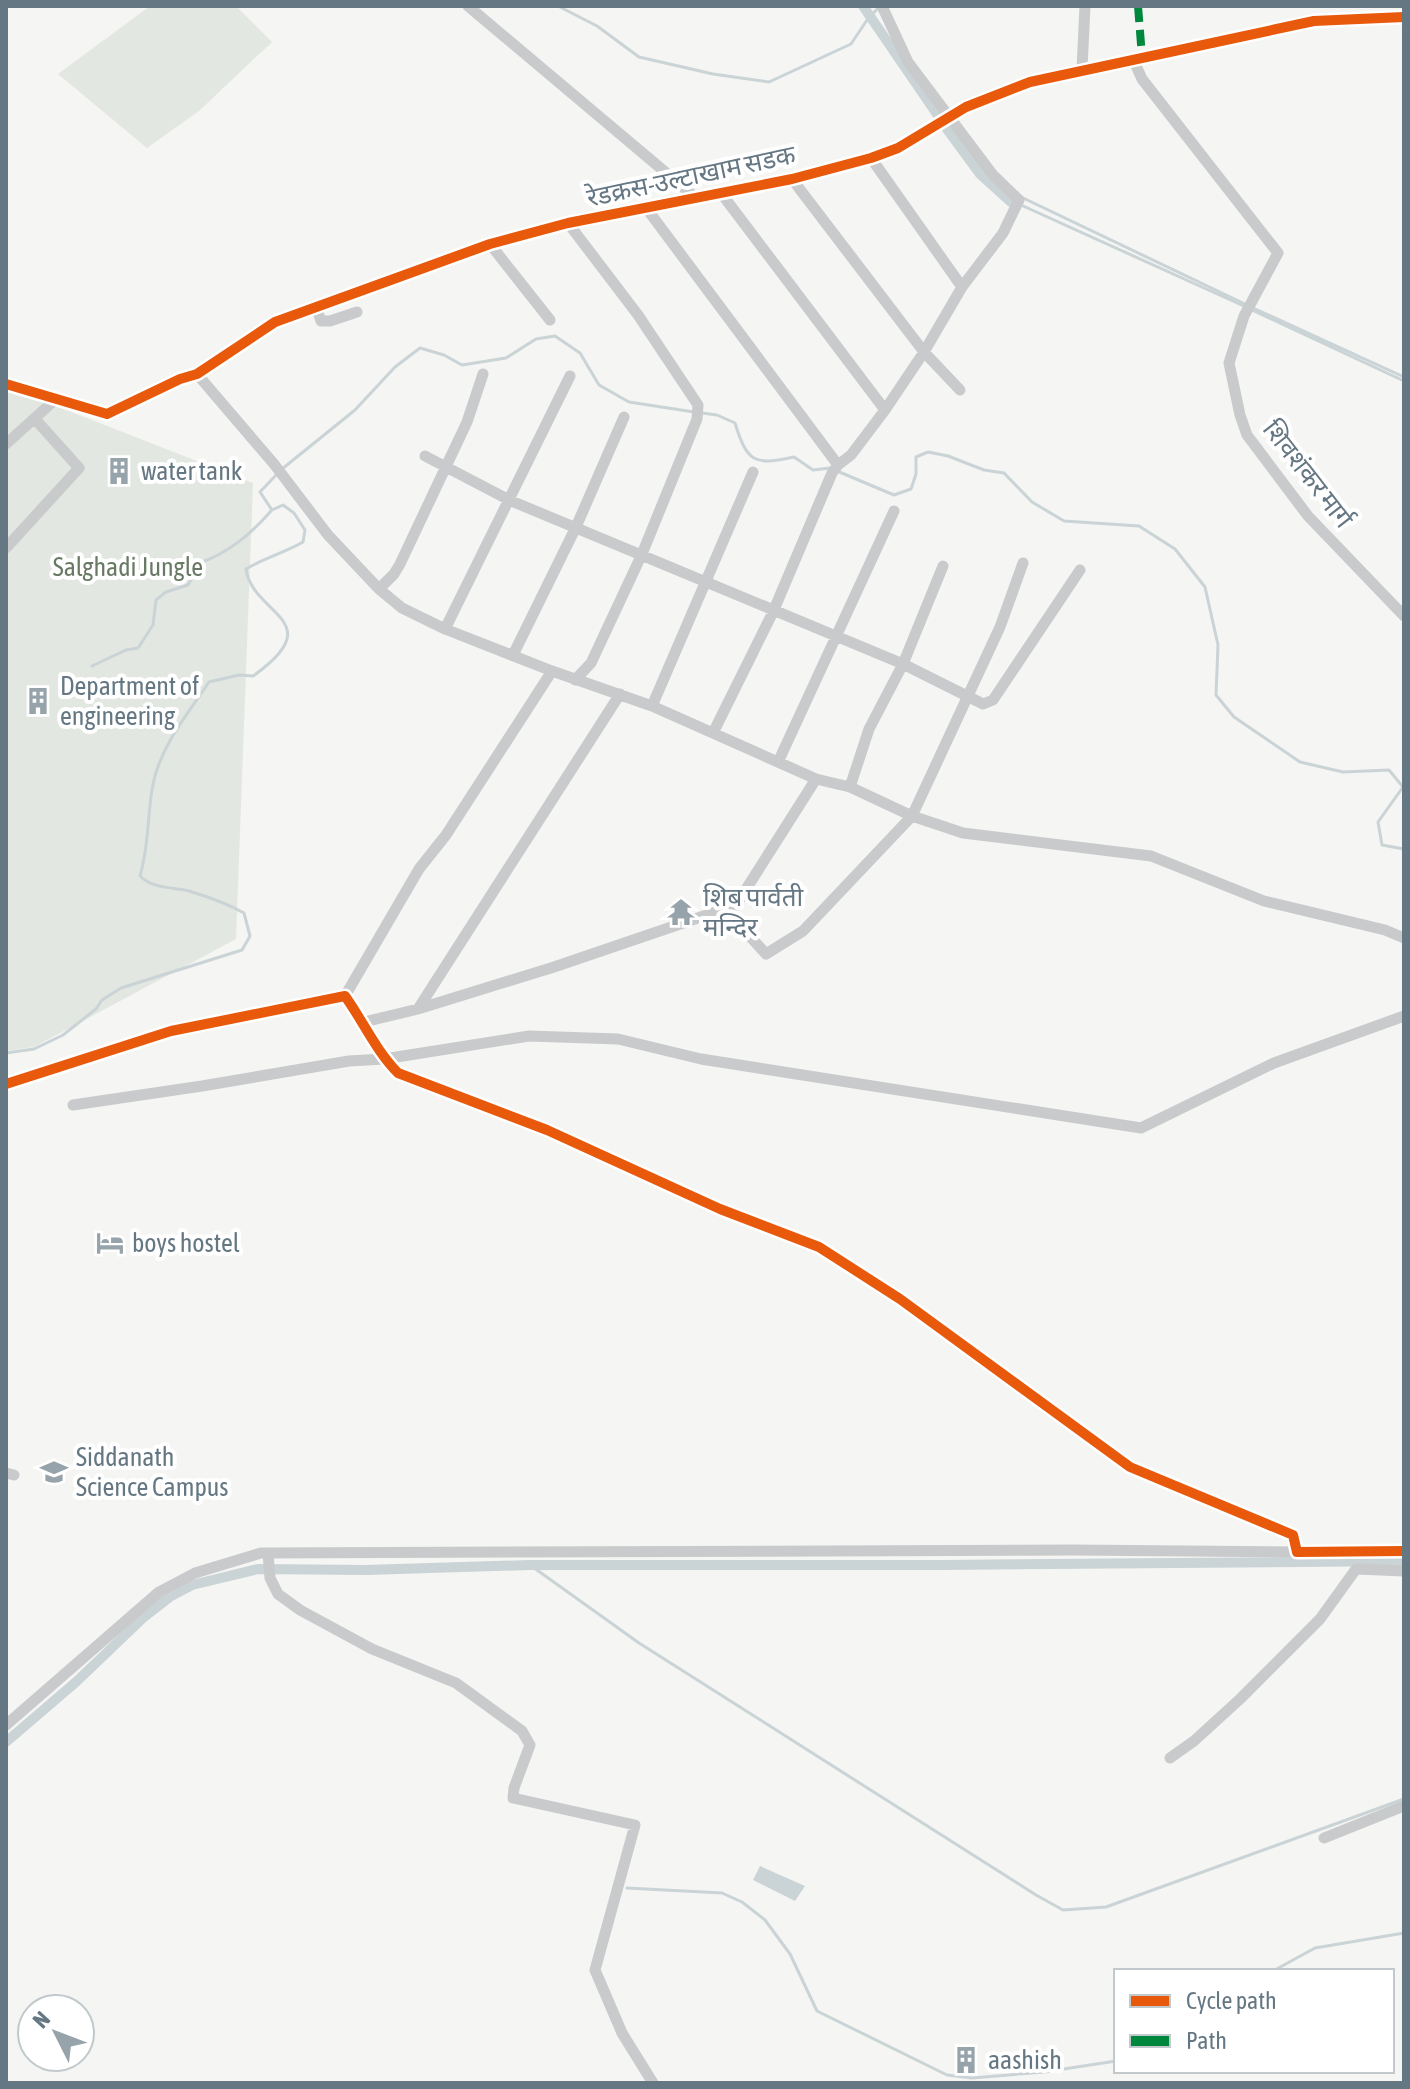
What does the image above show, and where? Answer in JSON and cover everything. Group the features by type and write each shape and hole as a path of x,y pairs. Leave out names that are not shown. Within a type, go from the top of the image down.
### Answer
{"street":[{"path":"468,6 696,198"},
{"path":"1082,69 1085,6"},
{"path":"714,731 773,612 835,469 851,455 885,410 962,287 1003,233 1019,198 993,175 908,62 882,7"},
{"name":"रेडक्रस-उल्टाखाम सडक","path":"6,384 107,414 197,374 275,322 490,244 568,223 792,179 871,158 898,148 949,117 995,95 1030,82 1082,69 1314,21 1404,17"},
{"name":"शिवशंकर मार्ग","path":"1133,59 1142,79 1278,253 1247,311 1229,363 1247,435 1308,516 1404,616"},
{"path":"871,158 962,287"},
{"path":"792,179 924,352 960,390"},
{"path":"721,193 885,410"},
{"path":"647,209 835,469"},
{"path":"568,223 638,315 698,405 697,419 642,554 591,663 575,680"},
{"path":"490,244 550,320"},
{"path":"316,307 321,321 357,312"},
{"path":"197,374 283,475 328,535 379,589 402,608 445,629 575,680 652,706 816,779 850,787 912,816 963,833 1151,856 1264,901 1385,930 1404,938"},
{"path":"379,589 400,564 467,422 483,374"},
{"path":"445,629 570,376"},
{"path":"6,444 57,398"},
{"path":"513,655 576,527 624,417"},
{"path":"6,548 79,468 35,419"},
{"path":"425,456 509,500 903,664 983,704 993,700 1080,570"},
{"path":"652,706 753,472"},
{"path":"779,760 894,511"},
{"path":"725,909 766,954 803,931 912,816 1000,627 1023,563"},
{"path":"850,787 869,729 903,664 943,566"},
{"path":"6,1084 171,1031 345,996 419,869 446,835 552,671"},
{"path":"418,1009 620,694"},
{"path":"364,1022 418,1009 554,967 736,905 816,779"},
{"path":"345,996 364,1022 384,1059 398,1073 547,1130 720,1209 819,1247 900,1299 1130,1467 1293,1535 1297,1552"},
{"path":"73,1105 529,1036 618,1039 701,1059 1141,1128 1274,1063 1404,1016"},
{"path":"6,1725 159,1592 195,1573 269,1562 1041,1550 1404,1551"},
{"path":"269,1562 278,1594 300,1610 372,1649 456,1683 522,1731 530,1745 513,1798 635,1825 595,1970 622,2033 653,2083"},
{"path":"1170,1758 1194,1741 1240,1699 1320,1619 1356,1569 1404,1571"},
{"path":"1324,1838 1404,1806"}],"green space":[{"path":"150,6 236,6 272,42 199,111 147,148 58,74"},
{"name":"Salghadi Jungle","path":"6,390 51,404 253,483 236,939 34,1047 6,1051"}],"shaded area":[{"path":"760,1866 805,1886 795,1901 753,1880"}],"waterway":[{"path":"558,6 597,26 639,57 713,74 769,82 851,44 878,8"},
{"path":"863,6 939,117"},
{"path":"947,129 980,174 1011,202"},
{"path":"1021,197 1245,304"},
{"path":"1021,205 1246,307"},
{"path":"1253,308 1404,377"},
{"path":"1252,310 1404,381"},
{"path":"282,469 355,410 395,367 420,348 444,355 462,365 506,358 536,339 555,336 580,353 599,385 629,402 694,412"},
{"path":"702,413 717,415 735,423 744,446 754,458 770,461 794,457 813,470 830,468"},
{"path":"837,471 894,495 911,489 916,474 916,457 928,452 948,456 984,470 1004,473 1032,502 1064,521 1139,526 1175,549 1205,587 1218,645 1216,695 1234,717 1300,762 1343,772 1389,770 1403,787 1378,822 1382,845 1404,849"},
{"path":"6,1053 34,1049 63,1035 96,1009 102,1000 121,988 242,950 250,936 244,913 196,893 157,885 140,876 155,775 174,733 209,682 239,675 253,676 276,657 286,642 287,630 281,619 251,585 246,569 303,542 305,530 294,513 283,505 272,510 260,492 277,474"},
{"path":"92,666 126,650 138,648 153,625 156,600 166,592 188,585 200,563 238,542 271,511"},
{"path":"6,1742 171,1596 192,1585 258,1569 1404,1561"},
{"path":"530,1565 639,1643 1063,1910 1106,1907 1404,1799"},
{"path":"627,1888 722,1893 742,1902 765,1920 790,1954 817,2011 947,2075 972,2078 1044,2072 1114,2061"},
{"path":"1277,1969 1315,1948 1404,1933"}],"marked path":[{"path":"1138,6 1142,57"}],"cycle path":[{"path":"6,384 107,414 197,374 275,322 490,244 568,223 792,179 871,158 898,148 966,107 1030,82 1314,21 1404,17"},
{"path":"6,1084 171,1031 345,996 376,1046 398,1073 547,1130 720,1209 819,1247 900,1299 1130,1467 1293,1535 1297,1552 1404,1551"}],"place":[{"name":"water tank","path":"119,471"},
{"name":"Department of engineering","path":"38,701"},
{"name":"शिब पार्वती मन्दिर","path":"681,912"},
{"name":"boys hostel","path":"110,1243"},
{"name":"Siddanath Science Campus","path":"54,1472"},
{"name":"aashish","path":"966,2060"}]}
